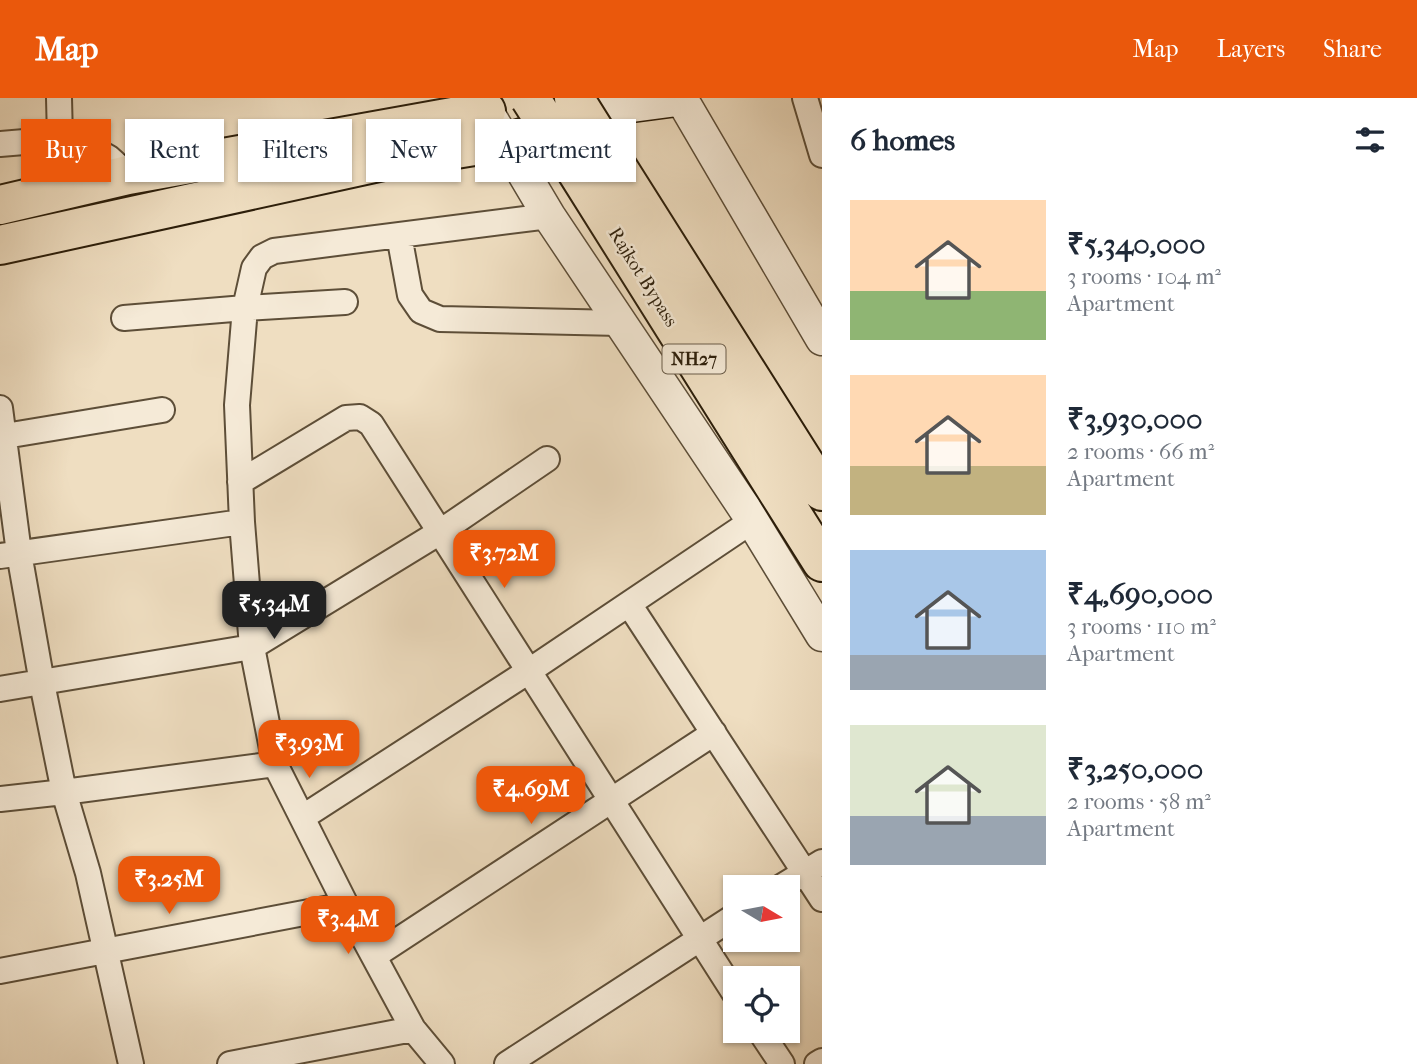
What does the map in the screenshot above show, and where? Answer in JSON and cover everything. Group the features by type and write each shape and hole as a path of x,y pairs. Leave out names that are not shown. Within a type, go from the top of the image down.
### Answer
{"main road":[{"path":"0,245 388,160 528,98"},
{"name":"Rajkot Bypass","path":"528,98 822,562"},
{"name":"Rajkot Bypass","path":"574,98 822,491"},
{"path":"224,160 490,117 681,98"},
{"path":"0,205 125,176"}],"street":[{"path":"60,98 60,119"},
{"path":"681,98 822,339"},
{"path":"805,98 822,155"},
{"path":"490,117 549,216 752,521 822,635"},
{"path":"0,145 21,143"},
{"path":"111,160 125,172"},
{"path":"442,1064 413,1028 346,905 275,764 252,647 242,522 237,405 245,307 254,268 261,257 274,251 549,216"},
{"path":"399,235 410,295 421,311 440,320 620,323"},
{"path":"124,318 245,307 345,302"},
{"path":"0,408 5,436 10,555 42,683 64,792 88,873 131,1064"},
{"path":"5,436 162,410"},
{"path":"240,482 346,418 360,417 371,424 723,975"},
{"path":"0,688 252,647 440,532 547,459"},
{"path":"303,817 752,521"},
{"path":"10,555 242,522"},
{"path":"629,604 714,733 813,867 822,899"},
{"path":"374,956 714,733"},
{"path":"0,799 275,764"},
{"path":"0,971 346,905"},
{"path":"507,1064 723,923"},
{"path":"230,1064 413,1028"},
{"path":"768,1043 782,1064"},
{"path":"817,1064 822,1061"}]}
